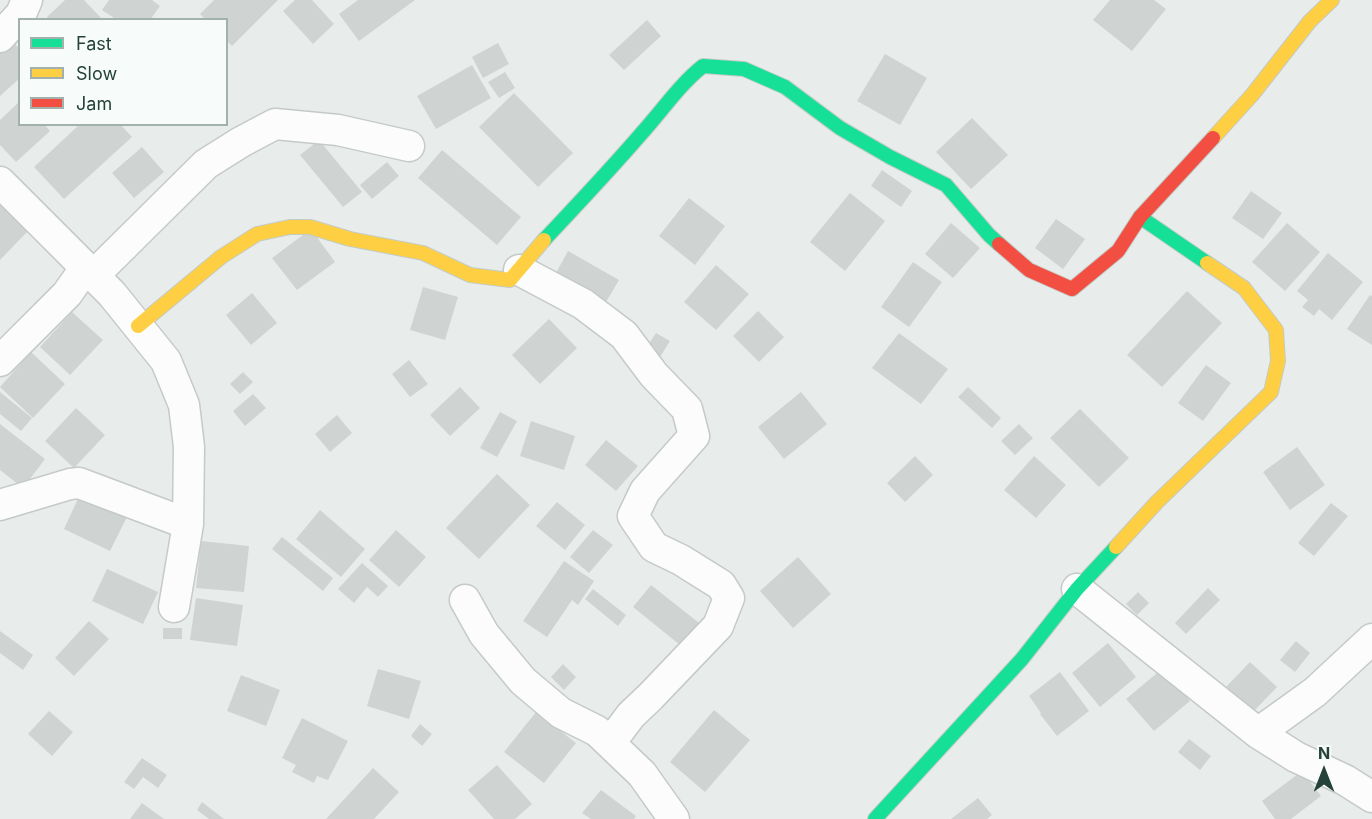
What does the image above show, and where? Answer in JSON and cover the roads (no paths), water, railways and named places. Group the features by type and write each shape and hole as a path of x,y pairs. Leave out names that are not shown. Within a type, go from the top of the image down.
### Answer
{"street":[{"path":"0,37 21,14 27,0"},
{"path":"138,326 221,256 257,234 290,227 310,227 350,239 423,253 470,275 510,280 542,242 648,128 687,79 703,66 744,69 785,87 840,128 890,157 946,185 989,235 1029,270 1072,289 1118,251 1140,217 1252,95 1310,21 1332,0"},
{"path":"0,361 90,271 206,164 275,124 338,130 409,146"},
{"path":"0,182 112,294 166,360 184,405 189,447 188,524 174,607"},
{"path":"875,819 1022,659 1077,589 1157,502 1271,392 1278,361 1276,330 1244,288 1140,217"},
{"path":"519,270 583,304 624,335 654,375 687,409 694,435 645,491 633,516 654,547 681,560 721,585 729,598 718,626 631,715 610,743"},
{"path":"0,505 79,483 188,524"},
{"path":"1077,589 1258,733 1296,757 1345,780 1372,797"},
{"path":"465,600 484,634 523,681 561,712 597,731 642,774 674,819"},
{"path":"1258,733 1315,693 1372,639"}]}
